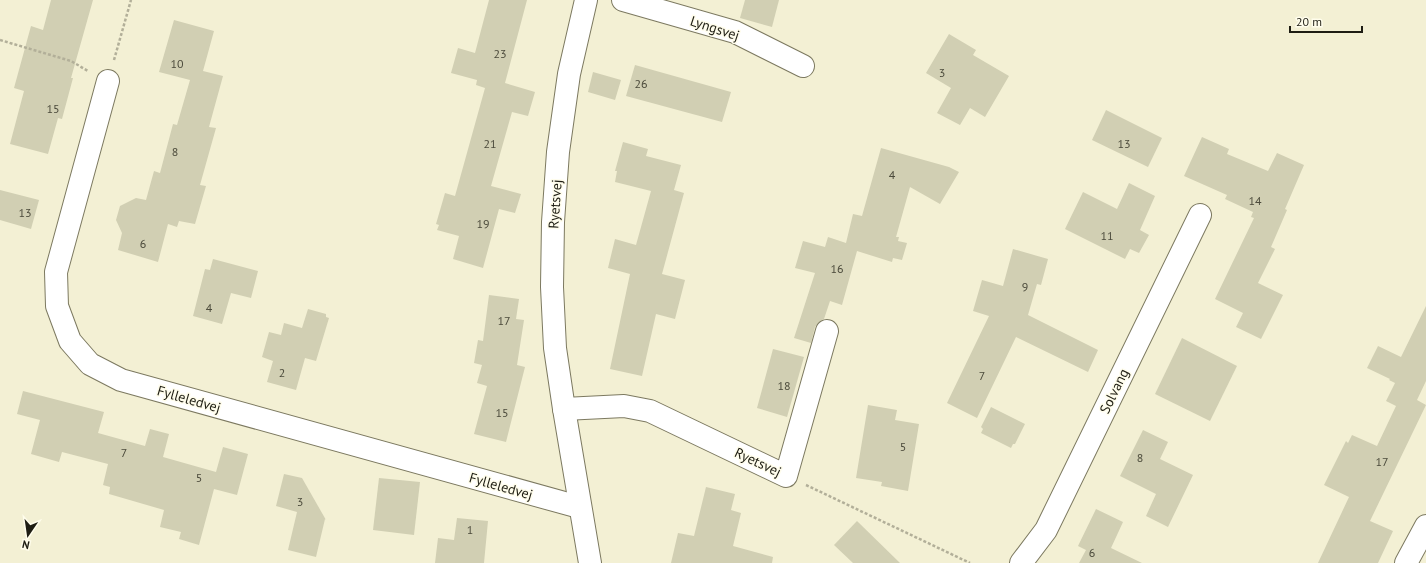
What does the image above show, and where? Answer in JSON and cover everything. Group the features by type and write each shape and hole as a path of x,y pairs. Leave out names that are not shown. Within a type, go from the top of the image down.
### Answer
{"street":[{"name":"Ryetsvej","path":"586,0 568,74 558,152 553,222 552,287 555,348 579,507 590,563"},
{"name":"Lyngsvej","path":"623,0 735,32 803,66"},
{"name":"Fylleledvej","path":"108,81 56,272 57,306 70,341 90,364 121,380 579,507"},
{"name":"Solvang","path":"1021,563 1046,530 1200,214"},
{"name":"Ryetsvej","path":"564,409 624,406 650,411 786,476 826,331"},
{"path":"1406,563 1426,526"}],"path":[{"path":"0,40 71,61 108,81 131,0"},
{"path":"786,476 970,563"}],"building":[{"path":"51,0 93,0 71,78 73,78 62,119 58,118 48,154 10,144 24,91 14,88 31,26 43,30"},
{"path":"489,0 527,0 505,83 535,92 528,116 512,112 491,186 521,194 515,213 499,209 483,268 453,259 459,236 437,230 439,225 436,224 445,193 455,196 485,88 476,85 477,80 451,73 458,48 475,53"},
{"path":"745,0 779,0 772,27 740,18"},
{"path":"174,20 214,31 203,71 223,76 209,127 216,128 200,185 206,186 195,224 179,221 177,227 168,224 158,262 118,250 122,233 116,220 120,206 136,198 146,200 154,171 160,173 173,124 177,125 190,80 159,72"},
{"path":"949,34 976,50 973,55 1009,76 985,117 970,108 960,125 937,113 951,88 926,73"},
{"path":"635,65 731,92 722,122 626,96"},
{"path":"593,72 621,80 615,100 588,92"},
{"path":"1106,110 1162,138 1148,167 1092,140"},
{"path":"1202,137 1229,149 1227,154 1268,171 1277,153 1304,165 1271,247 1275,249 1258,283 1283,295 1261,339 1236,327 1243,313 1215,299 1254,218 1251,217 1253,212 1225,199 1227,195 1184,176"},
{"path":"623,142 648,149 646,156 681,165 674,190 684,193 662,274 685,280 675,319 656,314 642,376 610,369 630,274 608,268 615,239 636,245 651,191 615,182 617,171 615,171"},
{"path":"881,148 949,167 959,172 940,204 910,187 896,237 899,237 898,241 907,243 902,260 893,258 892,262 857,251 842,305 830,301 824,319 815,327 811,343 794,338 815,273 795,268 803,241 825,247 828,237 846,243 853,214 862,216"},
{"path":"1129,183 1155,196 1140,230 1149,235 1139,253 1130,249 1125,259 1065,229 1083,192 1117,209"},
{"path":"0,190 39,200 31,229 0,220"},
{"path":"1013,249 1048,259 1041,285 1037,284 1028,315 1098,350 1088,372 1016,337 977,418 947,403 989,316 973,311 982,280 1003,286"},
{"path":"213,259 258,271 251,298 231,293 222,324 193,316 205,269 210,270"},
{"path":"489,295 519,299 516,319 524,320 517,365 525,367 506,442 474,434 487,386 477,383 482,365 474,363 478,340 483,341"},
{"path":"1426,306 1426,381 1417,400 1426,405 1370,521 1393,531 1378,563 1318,563 1349,497 1324,485 1346,441 1348,443 1352,435 1377,446 1396,406 1386,401 1395,383 1367,368 1378,346 1401,357"},
{"path":"308,309 326,314 326,317 329,318 316,361 305,358 296,390 267,382 273,361 262,357 269,332 281,335 284,323 302,328"},
{"path":"1182,338 1237,366 1210,421 1155,394"},
{"path":"773,349 804,357 787,417 757,408"},
{"path":"23,391 104,412 98,433 145,446 150,429 169,434 163,457 216,472 223,447 248,454 237,495 214,489 199,545 179,539 181,532 160,527 164,510 109,494 110,487 103,485 108,464 62,452 59,462 31,454 40,420 17,414"},
{"path":"868,405 897,410 895,420 919,424 908,491 881,486 882,482 856,478"},
{"path":"991,407 1025,424 1015,444 1013,444 1011,448 981,433 983,429 981,427"},
{"path":"1143,430 1168,442 1160,459 1193,475 1168,527 1146,516 1156,494 1120,476"},
{"path":"284,474 302,478 326,520 325,519 316,557 288,550 297,512 276,506"},
{"path":"379,478 420,482 414,535 373,530"},
{"path":"706,487 735,494 731,510 741,513 733,546 773,557 772,563 671,563 678,533 694,536"},
{"path":"1096,509 1123,522 1111,548 1142,563 1079,563 1086,550 1078,546"},
{"path":"457,518 488,521 484,563 435,563 438,538 454,540"},
{"path":"857,521 900,563 853,563 834,545"}]}
